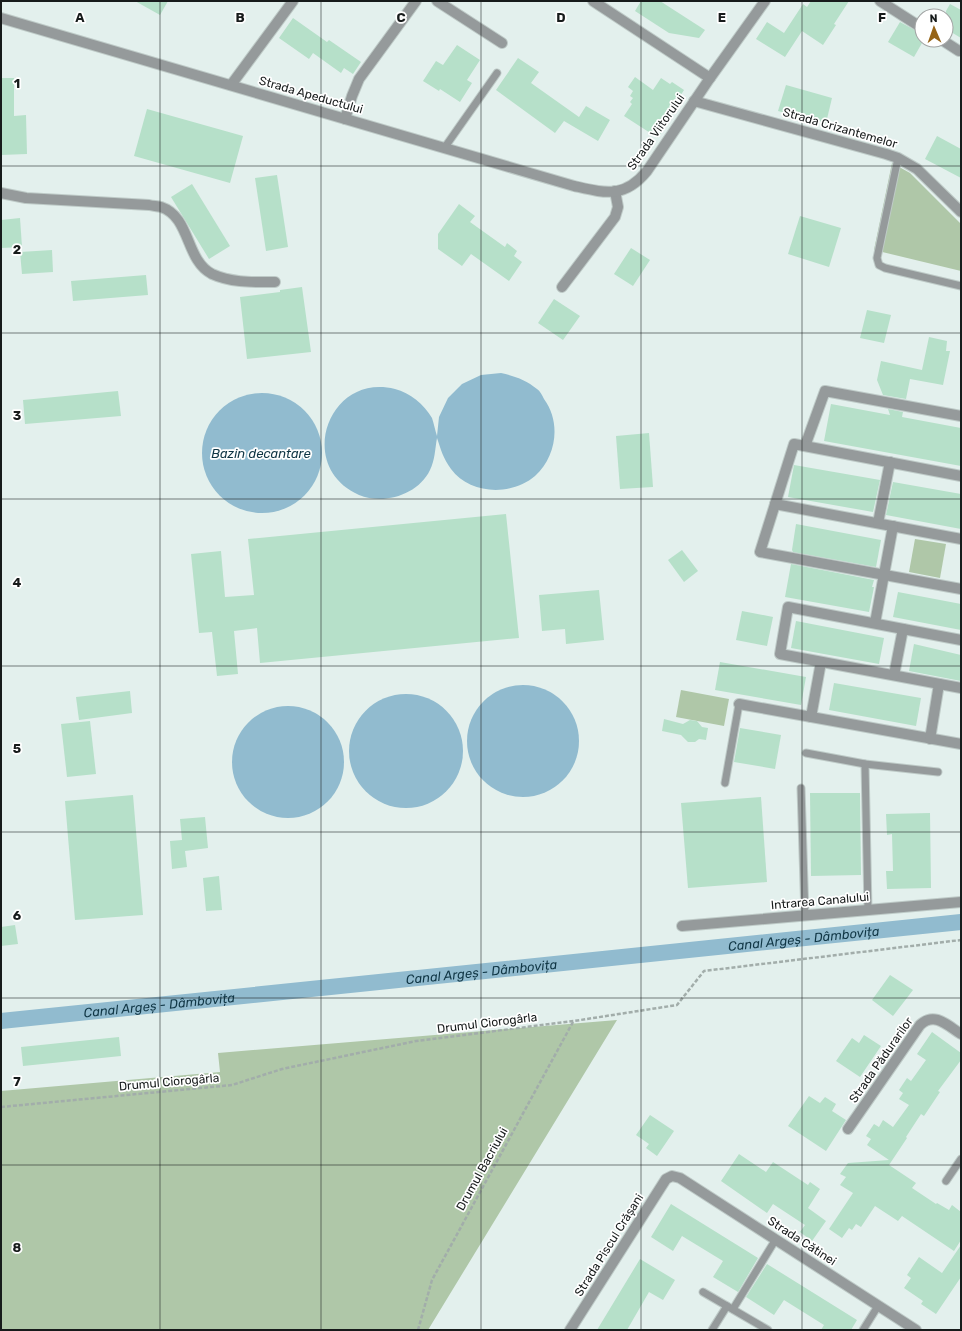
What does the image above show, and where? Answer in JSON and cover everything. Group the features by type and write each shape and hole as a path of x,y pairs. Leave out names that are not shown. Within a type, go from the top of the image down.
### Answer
{"street":[{"path":"231,85 293,1"},
{"path":"345,118 359,79 416,1"},
{"path":"437,1 502,43"},
{"path":"593,1 710,78"},
{"name":"Strada Viitorului","path":"615,191 625,189 638,181 647,171 694,101 765,1"},
{"path":"880,1 914,23"},
{"name":"Strada Apeductului","path":"1,18 574,186 596,191 615,191"},
{"path":"954,48 959,51"},
{"name":"Strada Crizantemelor","path":"694,101 898,158 917,169 961,212"},
{"path":"562,287 615,217 618,207 615,191"},
{"path":"1,193 26,198 149,205 162,208 173,215 183,227 199,263 210,273 228,280 248,283 275,282"},
{"path":"805,446 825,391 961,416"},
{"path":"961,476 794,444 760,552 961,590"},
{"path":"878,523 890,462"},
{"path":"775,504 961,539"},
{"path":"875,623 893,526"},
{"path":"961,640 788,607 780,654 961,688"},
{"path":"894,676 903,629"},
{"path":"811,717 821,662"},
{"path":"930,739 939,684"},
{"path":"739,704 961,744"},
{"name":"Intrarea Canalului","path":"682,926 961,902"},
{"name":"Strada Pădurarilor","path":"848,1129 920,1025 926,1020 932,1018 940,1021 961,1034"},
{"name":"Strada Cătinei","path":"672,1176 680,1178 916,1330"},
{"name":"Strada Piscul Crășani","path":"570,1330 666,1180 672,1176"}],"lane":[{"path":"445,147 497,73"},
{"path":"898,158 877,258 879,265 885,268 961,286"},
{"path":"724,783 739,704"},
{"path":"806,754 865,764 938,772"},
{"path":"865,764 868,910"},
{"path":"801,788 805,916"},
{"path":"946,1181 961,1159"},
{"path":"712,1330 730,1308 776,1239"},
{"path":"703,1292 768,1330"},
{"path":"864,1330 878,1306"}],"path":[{"name":"Drumul Ciorogârla","path":"1,1106 232,1085 282,1069 416,1041 574,1021 677,1005 704,971 961,940"},
{"name":"Drumul Bacriului","path":"418,1330 432,1280 574,1021"}],"green space":[{"path":"892,163 910,173 961,224 961,271 874,250"},
{"path":"915,539 946,544 940,578 909,572"},
{"path":"681,690 729,699 724,726 676,717"},
{"path":"617,1020 428,1330 1,1330 1,1091 220,1072 218,1053"}],"water":[{"path":"501,373 529,383 538,390 541,393 553,418 554,439 548,459 535,476 526,483 515,487 492,490 469,484 459,478 451,469 444,458 437,438 433,462 425,479 409,492 399,496 379,499 359,495 339,482 328,464 325,445 328,425 337,408 352,394 372,388 395,389 406,393 421,404 429,413 437,436 439,417 448,398 462,384 481,375"},
{"name":"Bazin decantare","path":"262,393 274,394 285,398 295,403 304,411 312,420 317,430 321,441 321,465 317,476 312,486 304,495 295,503 285,508 274,512 262,513 250,512 239,508 229,503 220,495 212,486 207,476 203,465 202,453 203,441 207,430 212,420 220,411 229,403 239,398 250,394"},
{"path":"523,685 545,689 563,701 575,719 579,741 575,763 563,781 545,793 523,797 501,793 483,781 471,763 467,741 471,719 483,701 501,689"},
{"path":"406,694 428,699 446,711 458,729 463,751 458,773 446,791 428,803 406,808 384,803 366,791 354,773 349,751 354,729 366,711 384,699"},
{"path":"288,706 310,710 328,722 340,740 344,762 340,784 328,802 310,814 288,818 266,814 248,802 236,784 232,762 236,740 248,722 266,710"}],"building":[{"path":"135,1 168,1 160,15"},
{"path":"641,1 660,1 705,30 699,38 669,33 635,11"},
{"path":"811,1 849,1 834,24 836,25 823,45 802,31 785,57 756,39 767,22 784,33 803,4 807,7"},
{"path":"950,4 961,10 961,38 954,34 954,8 948,8"},
{"path":"293,18 327,42 329,40 361,62 353,74 344,68 341,73 313,53 309,59 279,38"},
{"path":"900,22 914,30 914,48 919,48 914,57 888,42"},
{"path":"457,45 480,60 467,80 472,83 460,102 440,89 439,91 423,81 436,61 443,65"},
{"path":"518,58 539,72 531,83 579,117 586,106 610,120 598,141 564,121 555,133 496,90"},
{"path":"635,77 653,90 661,78 670,84 672,82 684,90 675,104 679,106 658,138 624,116 632,104 630,102 633,98 630,96 633,91 628,87"},
{"path":"1,78 14,78 14,116 26,115 27,154 1,155"},
{"path":"786,85 832,98 826,123 778,111"},
{"path":"147,109 243,136 230,183 134,156"},
{"path":"937,136 961,149 961,178 925,159"},
{"path":"277,175 288,247 266,251 255,178"},
{"path":"192,184 230,246 209,259 171,197"},
{"path":"459,204 475,216 470,222 505,247 507,243 517,251 514,256 522,262 509,281 471,254 462,266 438,249 438,234"},
{"path":"800,216 841,228 829,267 788,254"},
{"path":"20,218 22,247 1,248 1,220"},
{"path":"631,248 650,260 633,286 614,274"},
{"path":"52,250 53,272 22,274 20,252"},
{"path":"146,275 148,295 73,301 71,281"},
{"path":"302,287 311,352 247,359 240,297 280,292 280,290"},
{"path":"554,299 580,316 563,340 538,323"},
{"path":"867,310 891,315 884,343 860,338"},
{"path":"929,337 947,341 946,351 950,351 943,385 910,379 906,399 883,395 877,380 881,361 922,370"},
{"path":"118,391 121,416 25,424 23,400"},
{"path":"831,404 890,415 888,409 903,412 902,417 961,428 961,466 824,441"},
{"path":"649,433 653,487 620,489 616,436"},
{"path":"794,465 880,480 873,512 788,497"},
{"path":"893,482 961,494 961,529 886,515"},
{"path":"506,514 519,638 260,663 257,628 234,631 238,674 217,676 212,632 199,633 191,554 221,551 225,597 254,595 248,539"},
{"path":"796,524 881,540 876,567 793,552 792,550"},
{"path":"682,550 698,571 684,582 668,560"},
{"path":"791,564 874,580 869,612 785,597"},
{"path":"599,590 604,640 566,644 565,629 542,631 539,595"},
{"path":"898,592 961,604 961,630 893,617"},
{"path":"742,611 773,617 767,646 736,640"},
{"path":"796,621 884,638 879,664 791,648"},
{"path":"914,644 961,655 961,681 909,671"},
{"path":"720,662 806,677 801,705 715,690"},
{"path":"834,683 921,698 916,726 829,710"},
{"path":"130,691 132,713 79,720 76,697"},
{"path":"664,719 683,724 690,720 697,721 702,727 708,728 706,740 699,739 695,742 688,742 681,735 662,731"},
{"path":"90,721 96,774 67,777 61,724"},
{"path":"740,728 781,735 775,769 734,762"},
{"path":"810,793 860,793 861,875 811,876"},
{"path":"133,795 143,915 75,920 65,801"},
{"path":"761,797 767,882 688,888 681,803"},
{"path":"930,813 931,888 887,889 886,871 893,871 892,834 887,835 886,814"},
{"path":"205,817 208,848 185,851 187,867 172,869 170,841 182,840 180,819"},
{"path":"219,876 222,910 206,911 203,878"},
{"path":"15,925 18,944 1,946 1,927"},
{"path":"890,975 913,990 893,1016 872,1000"},
{"path":"932,1032 961,1053 961,1060 938,1091 940,1092 924,1116 921,1114 889,1165 916,1183 912,1188 936,1204 937,1203 949,1210 952,1205 961,1212 961,1240 954,1251 902,1216 898,1221 875,1206 861,1227 856,1224 852,1230 849,1228 842,1238 829,1229 853,1193 840,1185 846,1177 840,1174 848,1163 889,1160 867,1145 871,1139 866,1136 874,1124 879,1127 883,1120 893,1127 909,1105 899,1099 903,1093 899,1090 907,1078 911,1081 926,1060 917,1054"},
{"path":"864,1035 881,1046 860,1077 836,1061 852,1038 859,1043"},
{"path":"119,1037 121,1056 23,1066 21,1047"},
{"path":"809,1096 820,1103 825,1097 836,1104 832,1111 846,1120 826,1151 788,1126"},
{"path":"650,1115 674,1131 657,1156 646,1148 649,1144 636,1135"},
{"path":"739,1154 766,1172 773,1162 808,1185 810,1182 820,1189 808,1208 826,1221 812,1241 800,1232 805,1225 773,1204 767,1213 721,1181"},
{"path":"671,1204 758,1258 738,1292 713,1277 723,1261 682,1236 673,1251 651,1237"},
{"path":"961,1245 961,1277 936,1314 921,1304 923,1301 904,1288 911,1278 907,1275 919,1257 942,1273"},
{"path":"640,1259 675,1280 663,1300 649,1292 627,1330 597,1330"},
{"path":"767,1264 857,1320 851,1330 821,1330 824,1325 784,1300 774,1315 746,1297"}],"waterway":[{"name":"Canal Argeș - Dâmbovița","path":"1,1021 961,922"}]}
